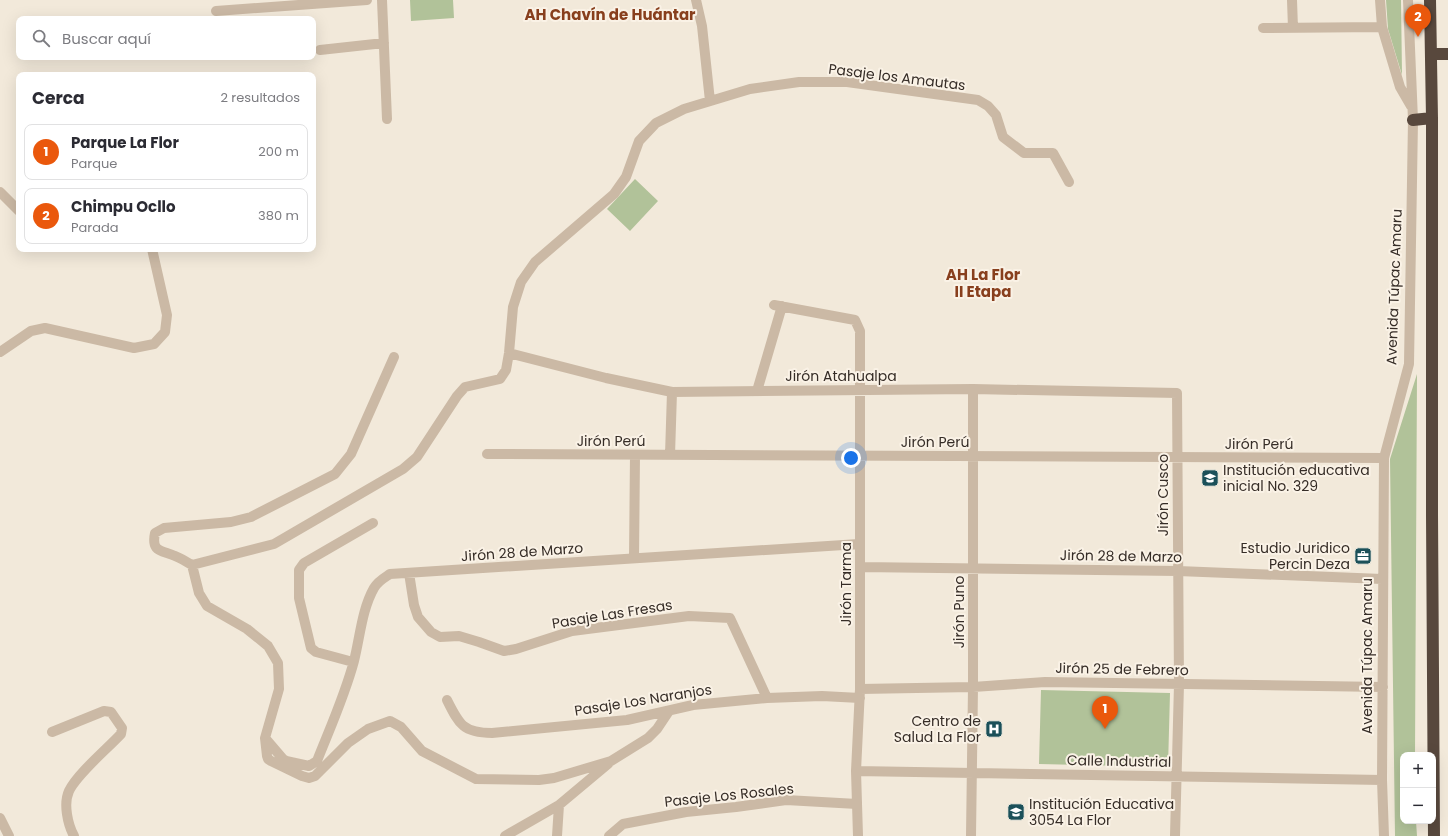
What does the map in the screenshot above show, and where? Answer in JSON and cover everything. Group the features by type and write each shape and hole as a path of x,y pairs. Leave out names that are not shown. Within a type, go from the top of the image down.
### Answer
{"highway":[{"path":"1430,0 1432,118 1434,836"},
{"path":"1431,54 1448,54"},
{"path":"1412,114 1432,118"}],"street":[{"path":"216,11 313,2 367,0"},
{"path":"382,0 387,119"},
{"path":"696,0 702,26 710,101"},
{"path":"1292,0 1293,28"},
{"path":"1380,0 1382,27 1400,87 1412,114"},
{"name":"Avenida Túpac Amaru","path":"1384,836 1382,780 1382,579 1384,458 1409,364 1412,114 1408,0"},
{"path":"1263,28 1382,27"},
{"path":"320,50 384,43"},
{"name":"Pasaje los Amautas","path":"192,565 245,553 274,544 403,469 417,457 457,396 465,387 500,379 506,370 513,307 521,282 535,262 614,194 626,177 639,142 656,123 684,109 750,89 799,82 848,82 978,100 988,106 996,115 1003,137 1024,154 1053,153 1069,182"},
{"path":"0,192 16,208"},
{"path":"0,352 31,331 45,328 134,348 154,344 165,332 167,315 153,252"},
{"name":"Jirón Tarma","path":"757,391 778,305 855,320 860,331 860,693 856,771 858,836"},
{"name":"Jirón Atahualpa","path":"509,353 606,378 672,392 973,389 1176,393"},
{"path":"394,357 351,454 335,474 251,516 231,522 164,528 155,533 154,540 156,547 161,552 174,555 192,565 199,593 207,606 247,629 268,646 278,663 279,689 265,738 267,756 271,761 309,778 315,776 348,743 368,729 390,721 401,726 422,751 479,780 539,780 554,778 611,762"},
{"name":"Jirón Puno","path":"971,836 973,687 973,389"},
{"path":"670,455 672,392"},
{"name":"Jirón Cusco","path":"1175,836 1179,684 1176,393"},
{"name":"Jirón Perú","path":"487,454 1384,458"},
{"path":"634,558 635,455"},
{"path":"353,662 316,652 311,648 299,598 299,570 304,563 373,523"},
{"name":"Jirón 28 de Marzo","path":"265,738 286,761 309,766 317,761 344,694 366,609 374,587 379,581 390,574 859,544"},
{"name":"Jirón 28 de Marzo","path":"860,567 1178,571 1382,579"},
{"name":"Pasaje Las Fresas","path":"409,573 414,605 418,617 431,632 440,637 459,636 504,651 516,649 572,631 689,616 732,619 767,698"},
{"name":"Jirón 25 de Febrero","path":"860,693 1041,682 1382,687"},
{"name":"Pasaje Los Naranjos","path":"447,700 457,721 477,733 492,733 628,720 693,705 767,698 860,693"},
{"path":"52,732 104,711 111,712 122,728 121,734 80,776 69,791 67,798 67,817 74,836"},
{"path":"505,836 559,805 611,762 648,738 657,729 669,711"},
{"name":"Calle Industrial","path":"856,771 1382,780"},
{"name":"Pasaje Los Rosales","path":"609,836 623,824 686,812 786,800 857,804"},
{"path":"557,836 559,805"},
{"path":"0,818 9,836"}],"green space":[{"path":"410,0 453,0 454,18 411,21"},
{"path":"1386,0 1401,0 1402,75 1388,29"},
{"path":"635,179 658,201 630,231 607,209"},
{"path":"1417,374 1415,752 1400,752 1400,824 1416,824 1417,836 1395,836 1390,459"},
{"path":"1041,690 1170,693 1168,767 1039,764"}],"place":[{"name":"Chimpu Ocllo","path":"1418,37"},
{"name":"Institución educativa inicial No. 329","path":"1210,478"},
{"name":"Estudio Juridico Percin Deza","path":"1363,556"},
{"name":"Centro de Salud La Flor","path":"994,729"},
{"name":"Parque La Flor","path":"1105,729"},
{"name":"Institución Educativa 3054 La Flor","path":"1016,812"}],"district":[{"name":"AH Chavín de Huántar","path":"610,15"},
{"name":"AH La Flor II Etapa","path":"983,284"}]}
